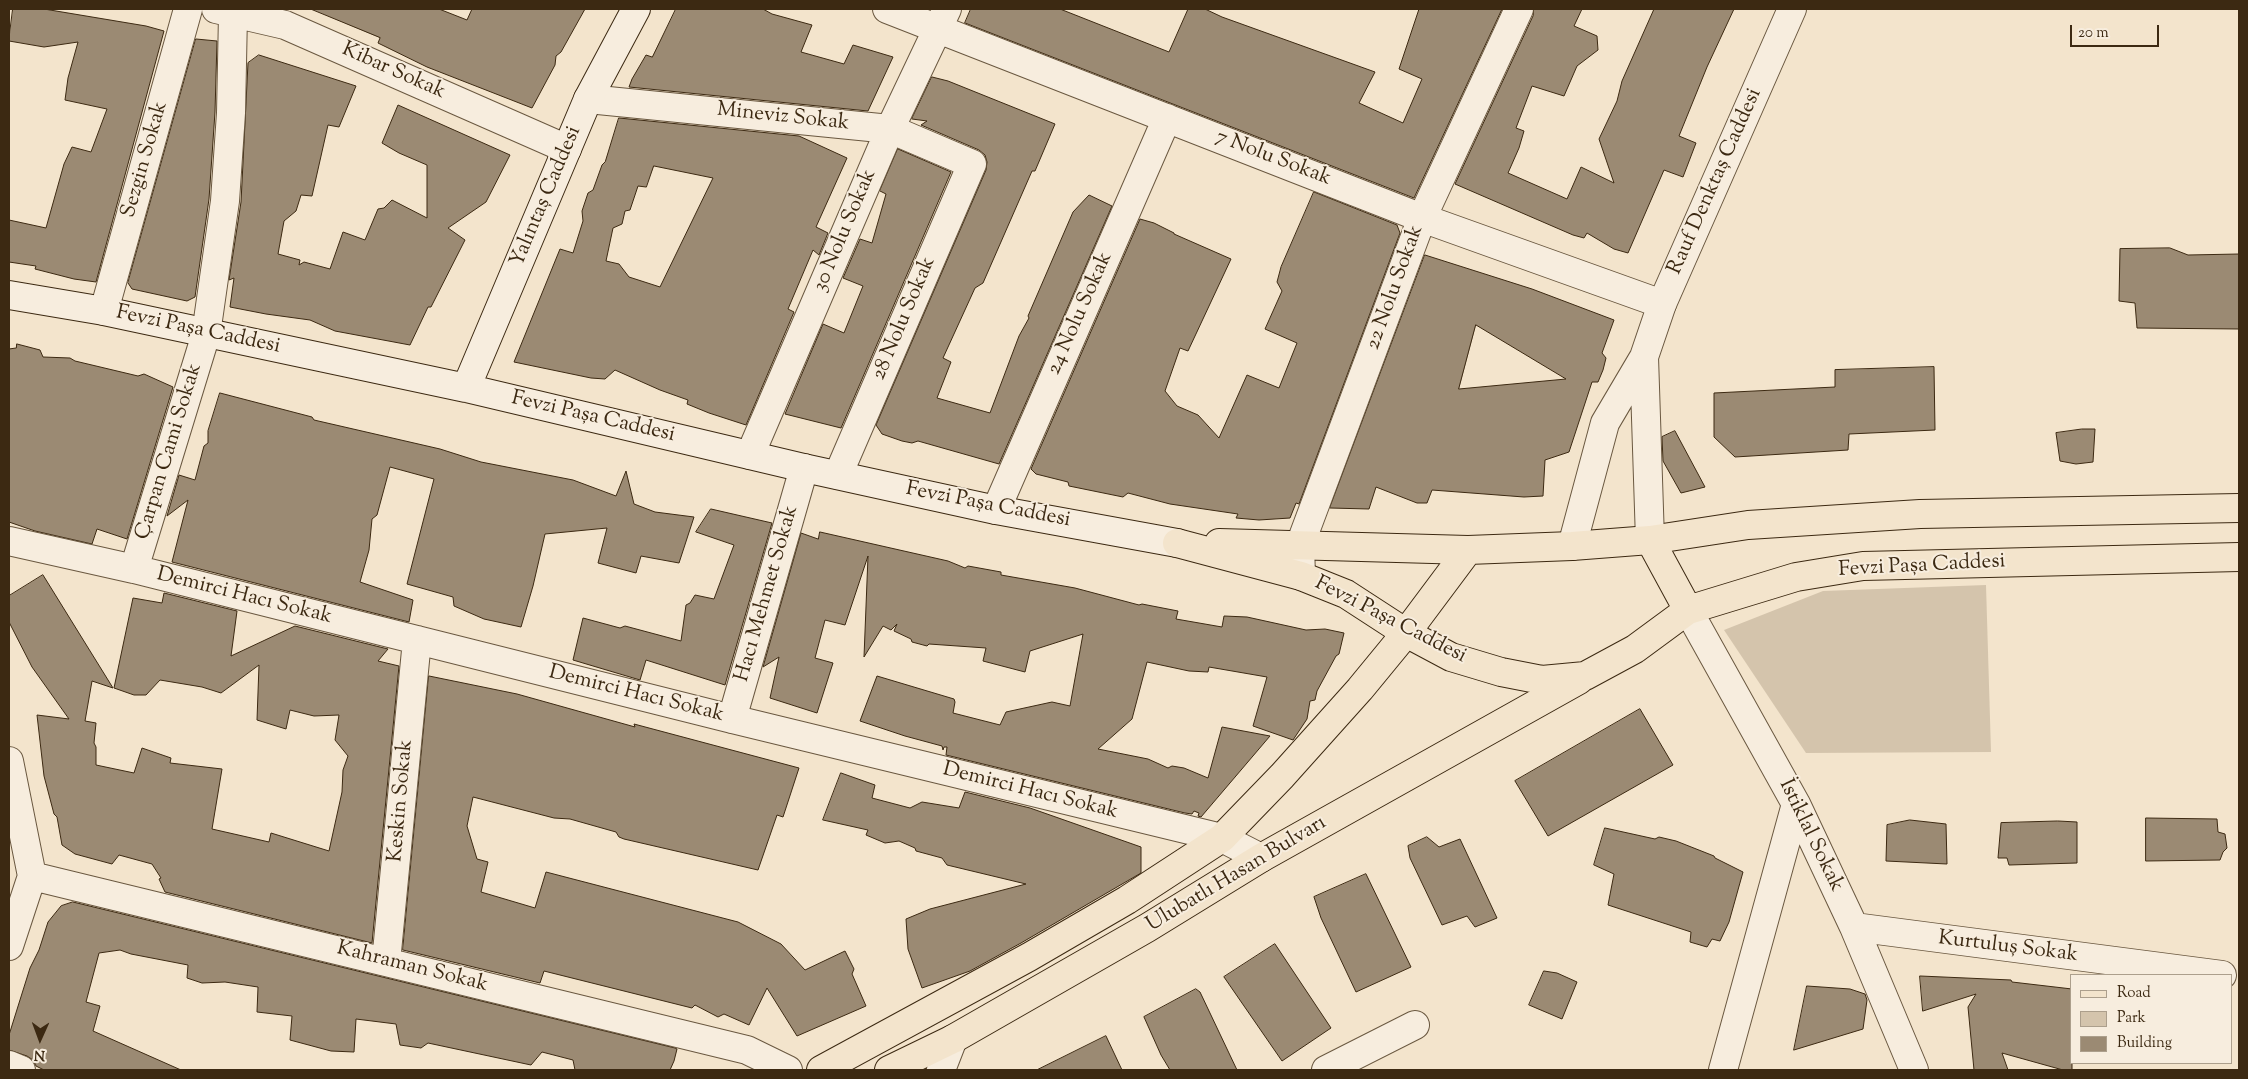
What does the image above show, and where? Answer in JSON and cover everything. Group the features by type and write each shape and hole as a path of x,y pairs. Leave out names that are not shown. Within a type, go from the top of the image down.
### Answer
{"main road":[{"name":"Fevzi Paşa Caddesi","path":"1177,542 1468,550 1572,546 1650,540 1748,525 1920,514 2239,508"},
{"path":"1650,540 1688,610"},
{"name":"Fevzi Paşa Caddesi","path":"1177,542 1301,576 1346,594 1406,633 1451,657 1501,672 1542,680 1585,676 1635,649 1688,610 1796,577 1863,566 2239,557"},
{"name":"Ulubatlı Hasan Bulvarı","path":"821,1070 1029,957 1127,900 1222,838 1288,769 1360,689 1406,633 1468,550"},
{"name":"Ulubatlı Hasan Bulvarı","path":"889,1070 953,1039 1147,928 1261,858 1585,676"}],"street":[{"name":"Sezgin Sokak","path":"104,311 188,9"},
{"name":"Yalıntaş Caddesi","path":"466,388 588,99 636,9"},
{"name":"7 Nolu Sokak","path":"887,9 942,19 1167,118 1422,218 1662,304"},
{"name":"22 Nolu Sokak","path":"1301,576 1300,545 1422,218 1519,9"},
{"name":"Rauf Denktaş Caddesi","path":"1644,357 1662,304 1792,9"},
{"name":"Kibar Sokak","path":"223,11 288,17 567,149"},
{"name":"Çarpan Cami Sokak","path":"134,569 206,334 225,201 232,113 223,11"},
{"name":"30 Nolu Sokak","path":"750,455 890,129 942,19"},
{"name":"Mineviz Sokak","path":"588,99 890,129 972,164"},
{"name":"24 Nolu Sokak","path":"996,510 1167,118"},
{"name":"28 Nolu Sokak","path":"838,475 972,164"},
{"name":"Fevzi Paşa Caddesi","path":"9,295 104,311 466,388 804,468 996,510 1177,542"},
{"path":"1644,357 1650,540"},
{"path":"1572,546 1605,423 1644,357"},
{"name":"Hacı Mehmet Sokak","path":"732,719 804,468"},
{"name":"Demirci Hacı Sokak","path":"9,541 134,569 732,719 1222,838 1261,858"},
{"name":"İstiklal Sokak","path":"1688,610 1796,804 1854,928 1914,1070"},
{"name":"Keskin Sokak","path":"386,962 417,640"},
{"path":"9,761 15,825 32,876 9,946"},
{"path":"1723,1070 1796,804"},
{"name":"Kahraman Sokak","path":"32,876 748,1050 788,1070"},
{"name":"Kurtuluş Sokak","path":"1854,928 2214,974"},
{"path":"1326,1070 1415,1025"},
{"path":"941,1070 953,1039"},
{"path":"9,1065 21,1070"}],"green space":[{"path":"1986,585 1991,752 1806,753 1724,630 1823,591"}],"building":[{"path":"13,9 44,9 146,26 164,31 96,282 74,279 35,269 36,266 9,262 9,220 46,228 64,164 72,147 91,152 107,109 65,100 68,78 78,42 44,47 9,41"},
{"path":"311,9 439,9 467,20 472,9 585,9 561,52 556,56 555,65 532,108 427,67 378,43 380,38"},
{"path":"676,9 763,9 772,14 812,25 801,52 844,64 853,45 893,57 868,111 629,87 646,55 652,57"},
{"path":"971,9 1060,9 1169,52 1188,9 1205,9 1222,17 1375,72 1359,103 1403,123 1422,79 1399,69 1419,9 1502,9 1414,198 965,23"},
{"path":"1534,9 1582,9 1574,26 1597,36 1598,50 1577,66 1564,96 1532,86 1516,128 1524,131 1508,173 1567,199 1581,167 1614,183 1599,139 1617,101 1622,81 1654,9 1734,9 1707,67 1679,136 1696,143 1683,177 1664,170 1628,253 1614,249 1587,233 1584,238 1573,235 1455,184 1533,16"},
{"path":"196,39 217,41 215,112 209,199 195,297 187,301 132,289 128,283"},
{"path":"259,55 356,86 339,127 328,125 312,196 301,195 296,211 284,221 278,254 300,260 299,265 304,262 330,269 343,232 365,240 378,209 384,208 392,200 427,218 427,165 399,153 382,143 398,105 510,155 486,202 448,228 465,240 431,307 428,307 410,345 335,331 310,320 230,307 234,278 229,280 241,202 248,63"},
{"path":"932,77 948,81 1055,124 1035,171 1032,171 983,283 975,288 943,358 951,362 937,398 990,413 1019,336 1029,318 1028,316 1073,212 1089,195 1112,206 999,464 918,441 912,443 902,441 882,434 876,425 986,170 987,162 985,155 979,150 921,125 927,121 912,119"},
{"path":"619,118 799,136 847,158 816,227 828,233 819,255 813,250 788,309 794,312 746,425 687,404 688,400 615,370 605,379 591,378 514,362 560,249 573,253 583,221 582,211 588,193 593,190 602,165 605,162","holes":["654,166 713,178 660,287 629,277 619,264 606,261 613,228 622,224 625,211 630,210 638,186 646,187"]},
{"path":"898,149 951,172 841,428 785,414 823,324 844,333 863,286 843,278 860,239 872,243 886,194 880,191"},
{"path":"1314,192 1397,225 1400,233 1299,504 1296,503 1290,518 1259,520 1236,518 1238,514 1170,504 1128,493 1123,497 1069,486 1068,482 1036,474 1031,469 1140,219 1154,223 1231,259 1188,351 1180,348 1165,391 1177,406 1198,415 1219,438 1247,375 1279,388 1297,343 1265,329 1282,291 1277,282 1281,267"},
{"path":"2170,248 2188,255 2239,254 2239,329 2137,328 2135,303 2119,301 2120,249"},
{"path":"1425,255 1532,289 1614,320 1602,353 1606,358 1603,370 1598,382 1592,382 1569,452 1545,460 1543,496 1524,497 1432,490 1427,503 1417,503 1376,487 1369,509 1330,508","holes":["1476,325 1566,379 1459,389"]},
{"path":"17,344 40,350 43,357 70,358 75,361 138,376 144,374 173,387 127,539 97,529 92,544 35,531 9,522 9,349 16,348"},
{"path":"1934,367 1935,430 1849,434 1848,450 1735,457 1714,437 1714,393 1835,387 1835,370"},
{"path":"220,393 312,417 314,420 440,449 481,462 573,480 616,496 626,471 634,504 655,512 694,517 679,563 641,556 636,573 598,563 607,528 545,534 521,627 484,619 454,606 453,597 407,584 434,479 390,467 377,515 372,519 369,550 360,582 413,600 409,622 172,562 188,500 167,516 179,475 195,480 204,446 208,443 208,431"},
{"path":"2095,429 2093,462 2076,464 2060,461 2056,433"},
{"path":"1675,431 1705,487 1681,493 1663,461 1662,437"},
{"path":"711,509 772,523 725,685 646,660 640,680 573,660 583,618 620,628 625,626 681,641 686,605 690,603 695,595 714,599 734,545 696,532"},
{"path":"820,532 948,561 965,568 968,566 1001,572 1001,575 1075,588 1139,605 1178,611 1176,619 1222,627 1224,616 1247,617 1306,630 1325,629 1344,633 1339,654 1336,656 1317,691 1315,700 1310,701 1307,719 1293,740 1253,726 1267,677 1209,667 1208,672 1189,671 1147,662 1132,719 1098,749 1148,759 1168,768 1172,766 1184,768 1208,778 1222,727 1270,736 1201,817 1198,816 1199,813 1194,811 1192,814 1185,813 946,755 947,747 944,747 943,750 942,746 860,721 877,676 954,699 953,713 1000,725 1006,712 1052,702 1070,706 1083,634 1030,651 1025,672 983,661 986,648 929,644 927,646 912,642 911,639 894,631 897,624 891,630 883,626 864,657 868,556 845,625 825,620 815,658 833,663 817,713 770,698 779,657 763,667 801,533 818,539"},
{"path":"43,575 113,688 92,681 85,721 96,723 94,743 96,747 96,765 134,773 142,748 171,758 170,763 222,769 212,829 269,842 271,833 329,851 342,792 343,770 348,756 335,740 339,715 314,716 290,710 286,729 257,720 259,665 221,693 202,687 160,680 146,695 134,695 114,688 133,598 162,603 164,593 237,611 231,656 295,626 388,649 378,661 399,666 372,943 165,892 159,879 161,878 152,864 119,855 112,864 75,854 62,845 57,817 54,814 44,776 37,715 69,719 32,667 9,622 9,596"},
{"path":"429,676 517,694 635,727 634,724 799,768 783,817 777,815 758,870 624,839 619,837 616,832 570,819 554,818 473,797 467,826 477,859 488,862 481,892 535,908 546,872 738,922 781,944 805,970 845,951 854,969 852,974 866,1006 797,1036 767,988 749,1025 724,1014 718,1017 695,1005 692,1008 544,971 540,983 403,950"},
{"path":"1640,709 1673,765 1548,836 1515,781"},
{"path":"841,773 875,785 872,798 910,808 922,802 959,808 965,792 1030,808 1141,847 1141,873 970,971 922,988 908,949 906,919 930,909 1026,884 947,865 942,858 916,851 915,848 899,841 885,843 866,835 868,830 823,820"},
{"path":"2146,818 2217,819 2218,832 2225,834 2227,848 2220,860 2146,861"},
{"path":"1910,820 1946,824 1947,864 1886,861 1887,825"},
{"path":"2077,822 2077,863 2009,865 2007,858 1998,858 2001,823"},
{"path":"1605,828 1655,839 1659,837 1676,841 1714,856 1743,872 1729,922 1720,941 1712,939 1707,947 1690,942 1691,932 1608,905 1614,874 1594,865"},
{"path":"1427,837 1439,847 1460,839 1497,918 1475,927 1467,916 1442,925 1410,858 1408,846"},
{"path":"1366,874 1411,967 1356,992 1321,918 1314,897"},
{"path":"73,902 675,1048 677,1049 674,1061 670,1070 575,1070 573,1060 542,1052 531,1065 428,1043 421,1048 400,1045 396,1024 356,1019 354,1052 331,1051 290,1040 292,1016 257,1012 258,987 225,982 202,983 187,978 188,965 131,954 120,950 99,953 86,1002 100,1006 93,1031 181,1070 44,1070 36,1066 33,1060 27,1056 9,1050 9,1035 30,968 39,950 48,922 61,906"},
{"path":"1275,944 1331,1028 1282,1061 1224,977"},
{"path":"1544,971 1557,973 1577,982 1562,1019 1529,1005"},
{"path":"1920,976 2011,980 2012,982 2070,989 2070,1064 2072,1064 2072,1070 2063,1070 2002,1053 2008,1070 1974,1070 1968,1007 1976,994 1923,1011"},
{"path":"1807,986 1850,989 1865,994 1867,1000 1863,1029 1794,1050"},
{"path":"1196,989 1200,992 1237,1070 1170,1070 1161,1055 1144,1017"},
{"path":"1106,1036 1122,1070 1037,1070"}]}
